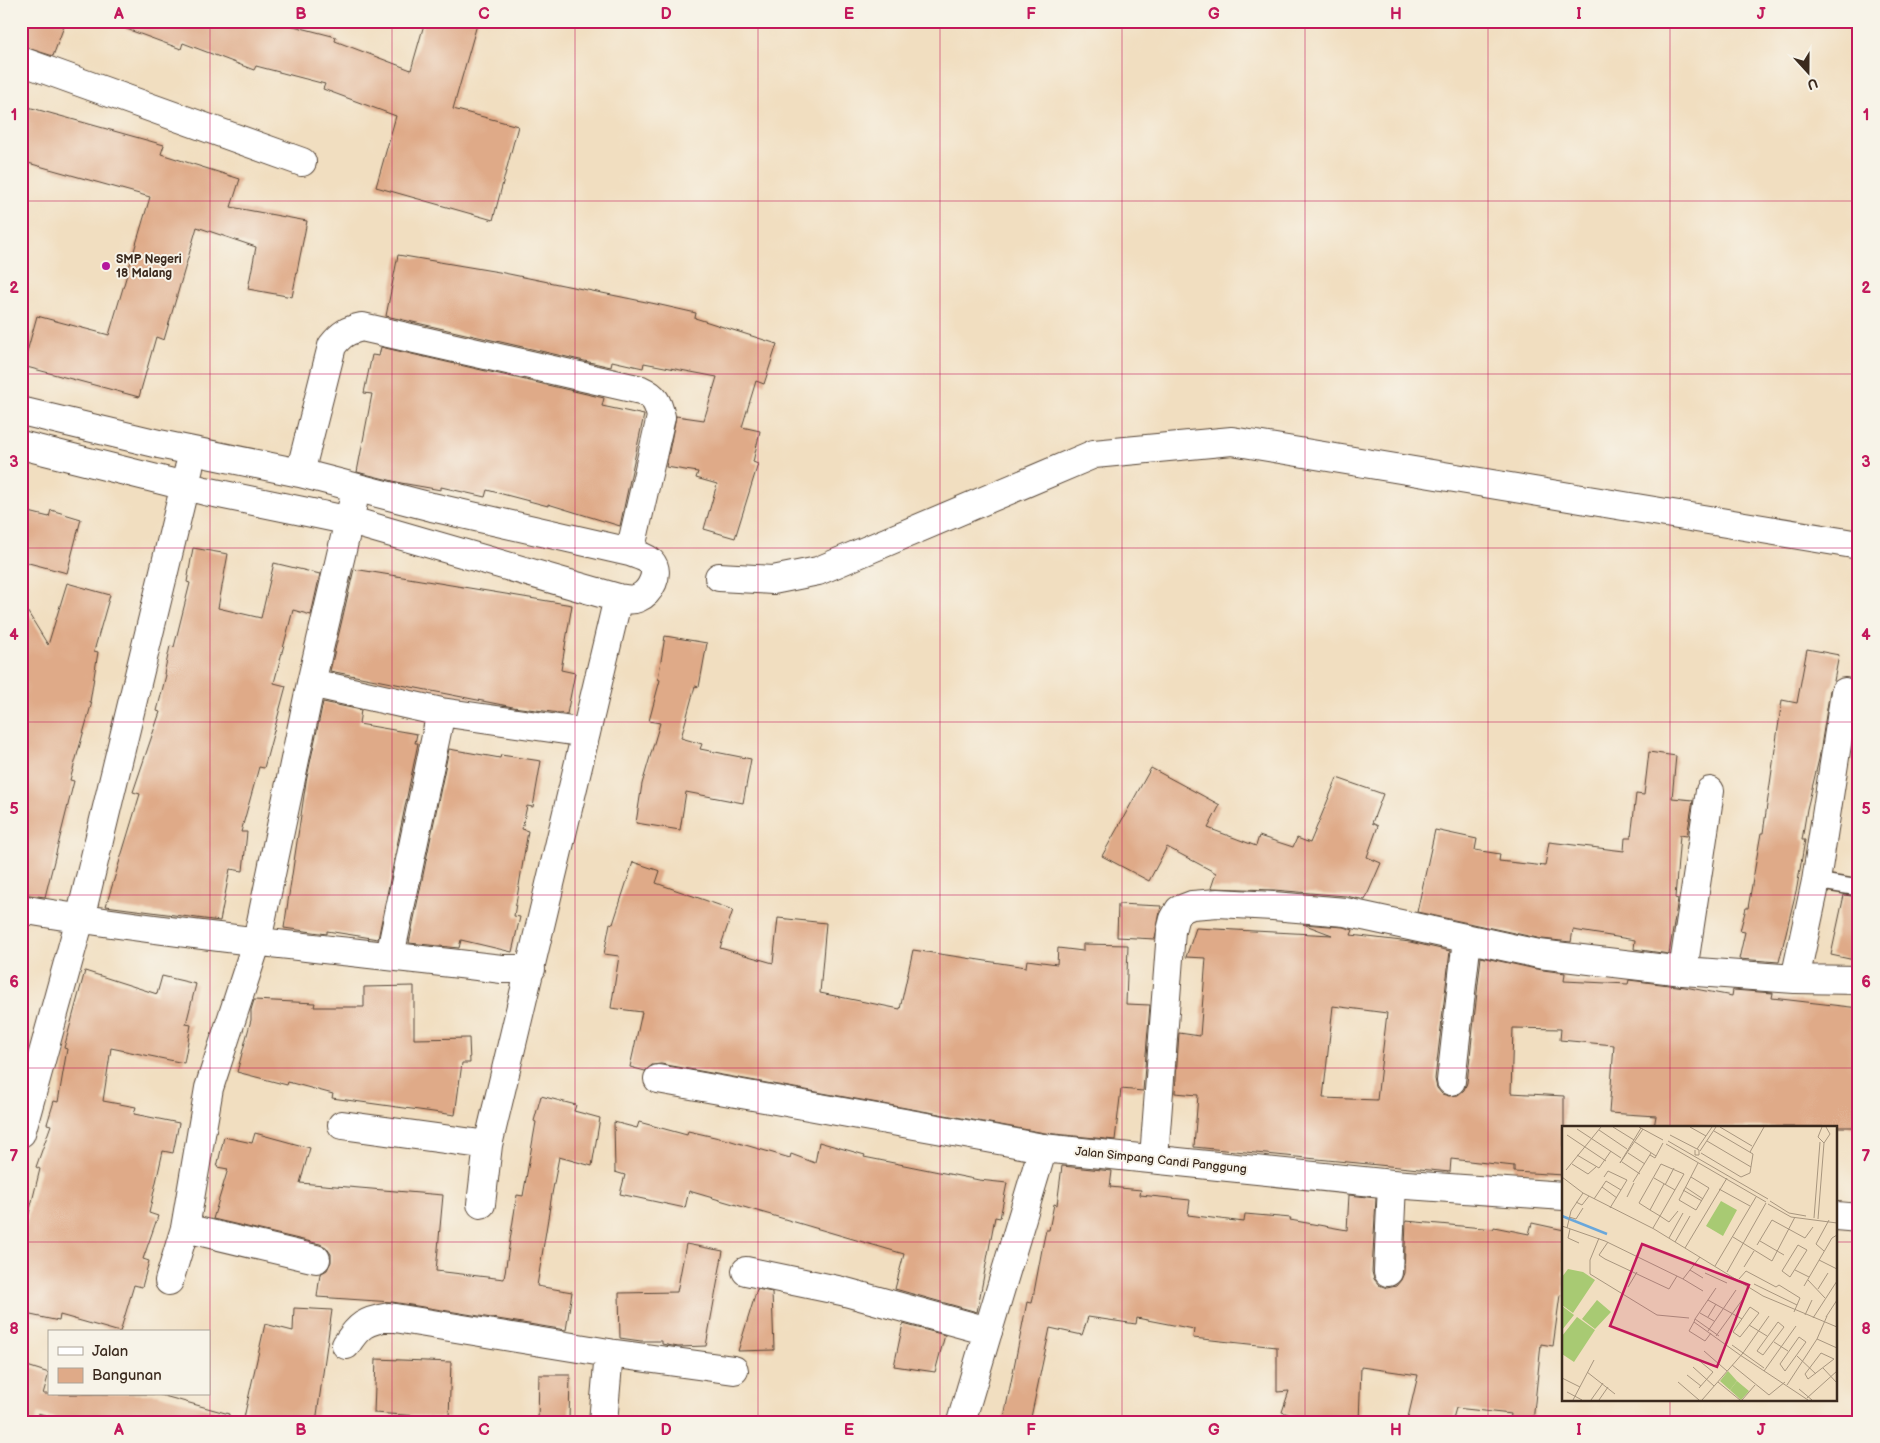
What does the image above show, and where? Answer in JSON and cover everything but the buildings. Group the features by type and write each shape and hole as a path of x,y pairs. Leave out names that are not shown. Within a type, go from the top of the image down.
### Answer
{"street":[{"path":"21,61 302,162"},
{"path":"300,474 332,346 340,335 350,329 362,327 641,390 652,395 659,404 661,417 630,552"},
{"path":"21,411 194,452 300,474 432,507 630,552 647,559 653,564 656,572 652,584 638,598 629,600 618,598 351,521 205,491 185,484 21,446"},
{"path":"719,577 773,580 818,571 1094,454 1232,441 1859,545"},
{"path":"21,1133 80,919 194,452"},
{"path":"169,1281 185,1228 209,1088 257,941 311,682 351,521 356,488"},
{"path":"424,542 432,507"},
{"path":"481,1204 488,1145 618,598"},
{"path":"311,682 442,712 586,733"},
{"path":"1795,979 1816,881 1845,692"},
{"path":"390,956 442,712"},
{"path":"1683,971 1710,791"},
{"path":"1154,1158 1171,931 1179,910 1192,905 1218,903 1346,912 1538,954 1683,971 1795,979 1859,980"},
{"path":"21,909 80,919 502,970 531,969"},
{"path":"1451,1081 1467,939"},
{"name":"Jalan Simpang Candi Panggung","path":"658,1079 1044,1148 1392,1184 1562,1196"},
{"path":"342,1125 488,1145"},
{"path":"961,1422 1044,1148"},
{"path":"1388,1272 1392,1184"},
{"path":"1838,1216 1859,1218"},
{"path":"185,1228 316,1259"},
{"path":"746,1271 842,1292 988,1331"},
{"path":"346,1344 357,1329 369,1321 389,1317 609,1353 734,1370"},
{"path":"603,1422 609,1353"}],"lane":[{"path":"1816,881 1859,888"}],"place":[{"name":"SMP Negeri 18 Malang","path":"106,266"}]}
